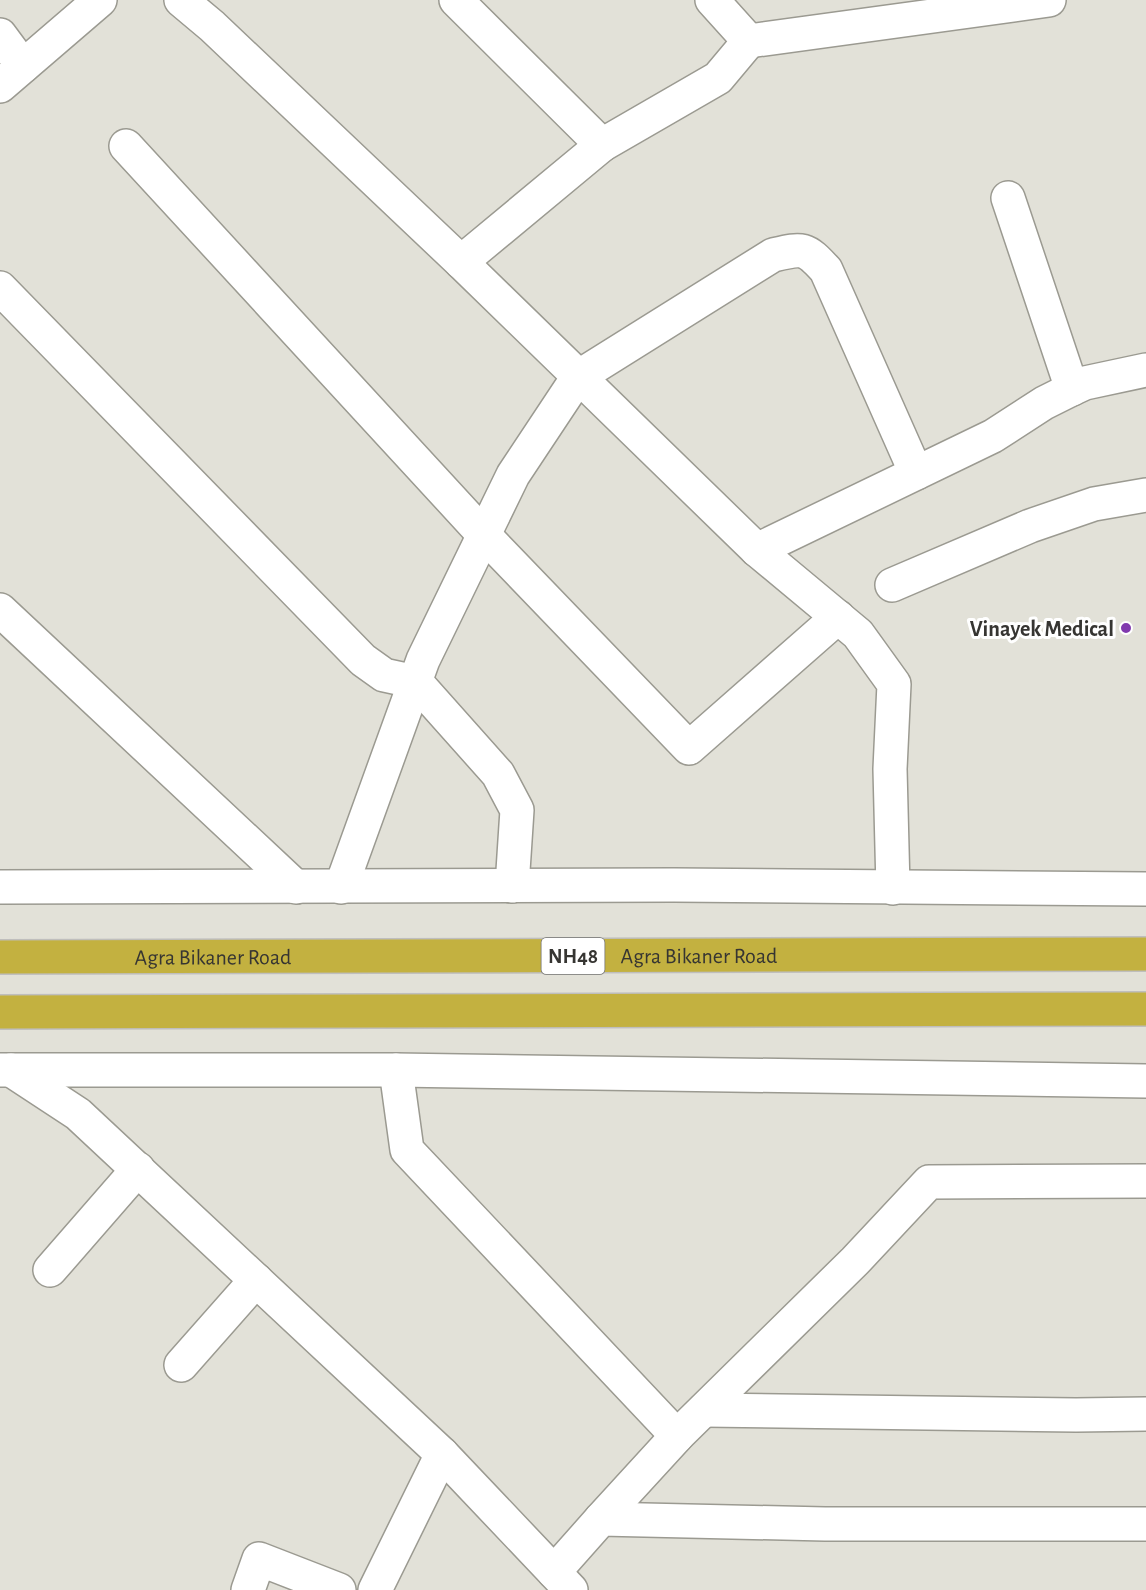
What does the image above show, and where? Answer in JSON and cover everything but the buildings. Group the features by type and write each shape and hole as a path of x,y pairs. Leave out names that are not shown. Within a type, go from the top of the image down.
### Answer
{"highway":[{"name":"Agra Bikaner Road","path":"0,957 1146,954"},
{"path":"0,1012 1146,1009"}],"street":[{"path":"0,35 12,76 100,0"},
{"path":"181,0 212,26 461,262 758,550 858,634 894,684 890,769 893,888"},
{"path":"456,0 602,145"},
{"path":"712,0 749,41"},
{"path":"461,262 602,145 718,78 749,41 1049,0"},
{"path":"126,146 484,535 689,748 838,617"},
{"path":"1008,198 1072,389"},
{"path":"341,887 423,660 513,476 578,377 773,255 799,249 812,255 826,270 916,473"},
{"path":"0,288 363,660 384,675 416,682 498,774 517,810 512,886"},
{"path":"758,550 993,436 1044,403 1072,389 1085,383 1146,370"},
{"path":"892,585 1030,526 1094,504 1146,495"},
{"path":"0,610 296,887"},
{"path":"0,887 512,886 1146,889"},
{"path":"6,1070 396,1071 1146,1082"},
{"path":"6,1070 78,1114 138,1169 442,1454 563,1581 601,1519 677,1437 855,1261 929,1182 1146,1180"},
{"path":"396,1071 406,1150 677,1437"},
{"path":"50,1270 138,1169"},
{"path":"181,1365 256,1281"},
{"path":"704,1410 1146,1414"},
{"path":"375,1590 442,1454"},
{"path":"601,1519 825,1524 1146,1524"},
{"path":"248,1590 259,1559 339,1590"}],"place":[{"name":"Vinayek Medical","path":"1126,628"}]}
